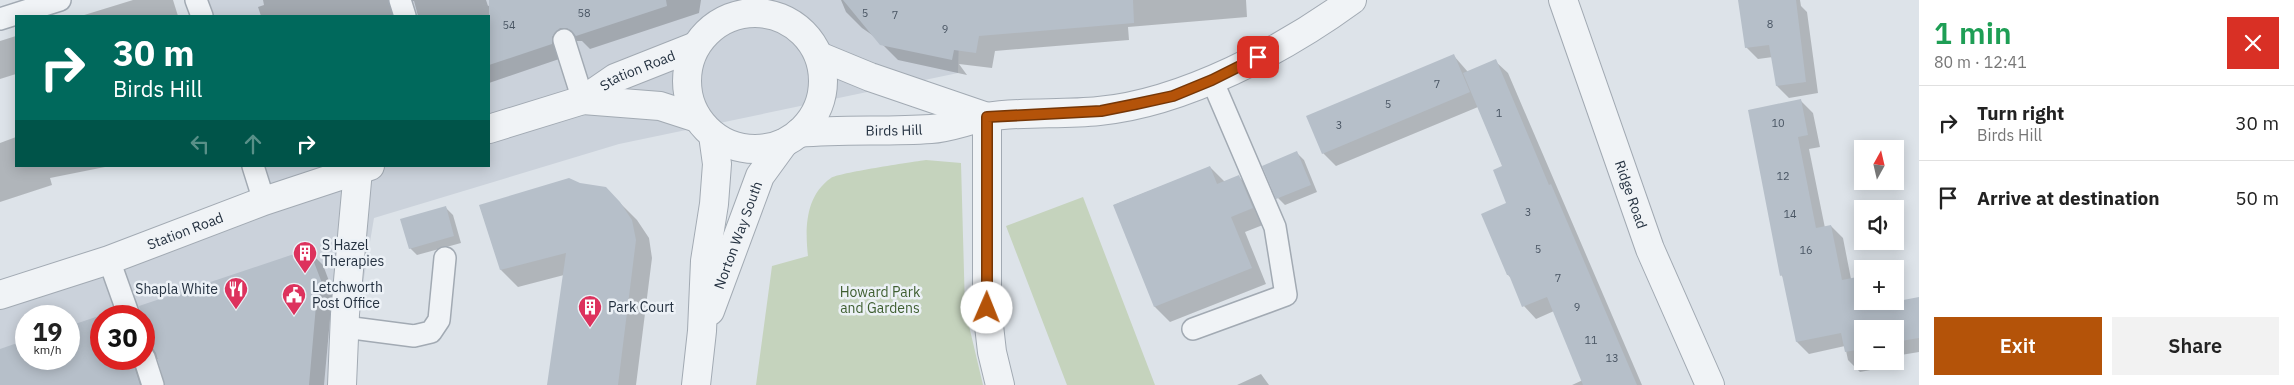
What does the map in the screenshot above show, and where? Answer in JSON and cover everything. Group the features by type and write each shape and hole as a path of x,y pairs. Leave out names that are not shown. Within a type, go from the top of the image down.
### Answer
{"street":[{"path":"724,0 688,69 688,95 705,126 735,146 760,149 792,138 813,117 821,98 824,77 812,45 786,0"},
{"name":"Birds Hill","path":"792,138 833,130 859,132 934,129 987,117 1101,111 1173,96 1212,80 1314,28 1352,0"},
{"name":"Ridge Road","path":"1563,0 1650,249 1710,385"},
{"path":"705,36 735,16 760,13 785,19 812,45"},
{"name":"Station Road","path":"490,130 583,100 615,78 705,36"},
{"name":"Birds Hill","path":"812,45 870,77 987,117"},
{"name":"Station Road","path":"583,100 660,106 705,126"},
{"path":"987,117 987,308 992,352 1000,385"},
{"name":"Norton Way South","path":"696,385 702,331 705,261 714,204 717,164 705,126"},
{"name":"Norton Way South","path":"702,331 760,176 792,138"},
{"path":"342,385 345,327 364,168"},
{"name":"Station Road","path":"0,295 110,260 264,201 364,168"}],"lane":[{"path":"0,19 60,0"},
{"path":"196,0 202,15"},
{"path":"400,0 405,15"},
{"path":"564,40 583,100"},
{"path":"1193,329 1286,295 1275,227 1212,80"},
{"path":"253,167 264,201"},
{"path":"345,327 414,336 432,332 439,320 445,258"},
{"path":"110,260 125,305"},
{"path":"149,370 154,385"}],"shaded area":[{"path":"201,0 960,0 958,73 619,144 374,218 346,385 0,385 0,292 264,201 253,167 490,167 490,15 206,15"}],"green space":[{"name":"Howard Park and Gardens","path":"926,160 961,163 965,309 983,385 756,385 772,266 808,256 807,224 812,203 822,185 831,178 847,173"},
{"path":"1083,197 1155,385 1067,385 1006,226"}],"building":[{"path":"489,0 666,0 667,6 576,36 567,28 560,28 552,37 552,44 490,65"},
{"path":"843,0 1133,0 1134,23 979,36 976,53 954,50 952,60 880,45"},
{"path":"1738,0 1796,0 1806,82 1776,86 1769,45 1745,48"},
{"path":"1454,54 1470,92 1322,154 1306,116"},
{"path":"1496,59 1637,385 1583,385 1547,297 1522,307 1509,275 1507,275 1481,214 1506,203 1493,170 1502,166 1463,73"},
{"path":"1801,99 1808,135 1798,137 1816,228 1831,225 1842,280 1854,278 1854,310 1904,310 1904,300 1919,297 1919,338 1904,340 1904,320 1854,320 1854,350 1845,352 1841,333 1796,342 1782,275 1780,276 1748,110"},
{"path":"1297,151 1311,185 1276,199 1262,166"},
{"path":"1210,166 1217,184 1239,175 1253,208 1231,217 1252,268 1154,307 1113,205"},
{"name":"Park Court","path":"569,178 580,183 606,187 620,202 632,220 636,240 618,385 547,385 566,253 500,270 479,205"},
{"path":"446,206 454,236 409,249 400,219"},
{"path":"309,249 325,291 317,294 309,385 165,385 155,352 155,305 142,305"},
{"path":"90,319 90,370 135,370 140,385 0,385 0,349 15,344 15,370 80,370 80,322"}],"place":[{"name":"S Hazel Therapies","path":"305,274"},
{"name":"Shapla White","path":"236,310"},
{"name":"Letchworth Post Office","path":"294,316"},
{"name":"Park Court","path":"590,328"}],"route":[{"path":"987,308 987,117 1101,111 1173,96 1212,80 1258,57"}]}
